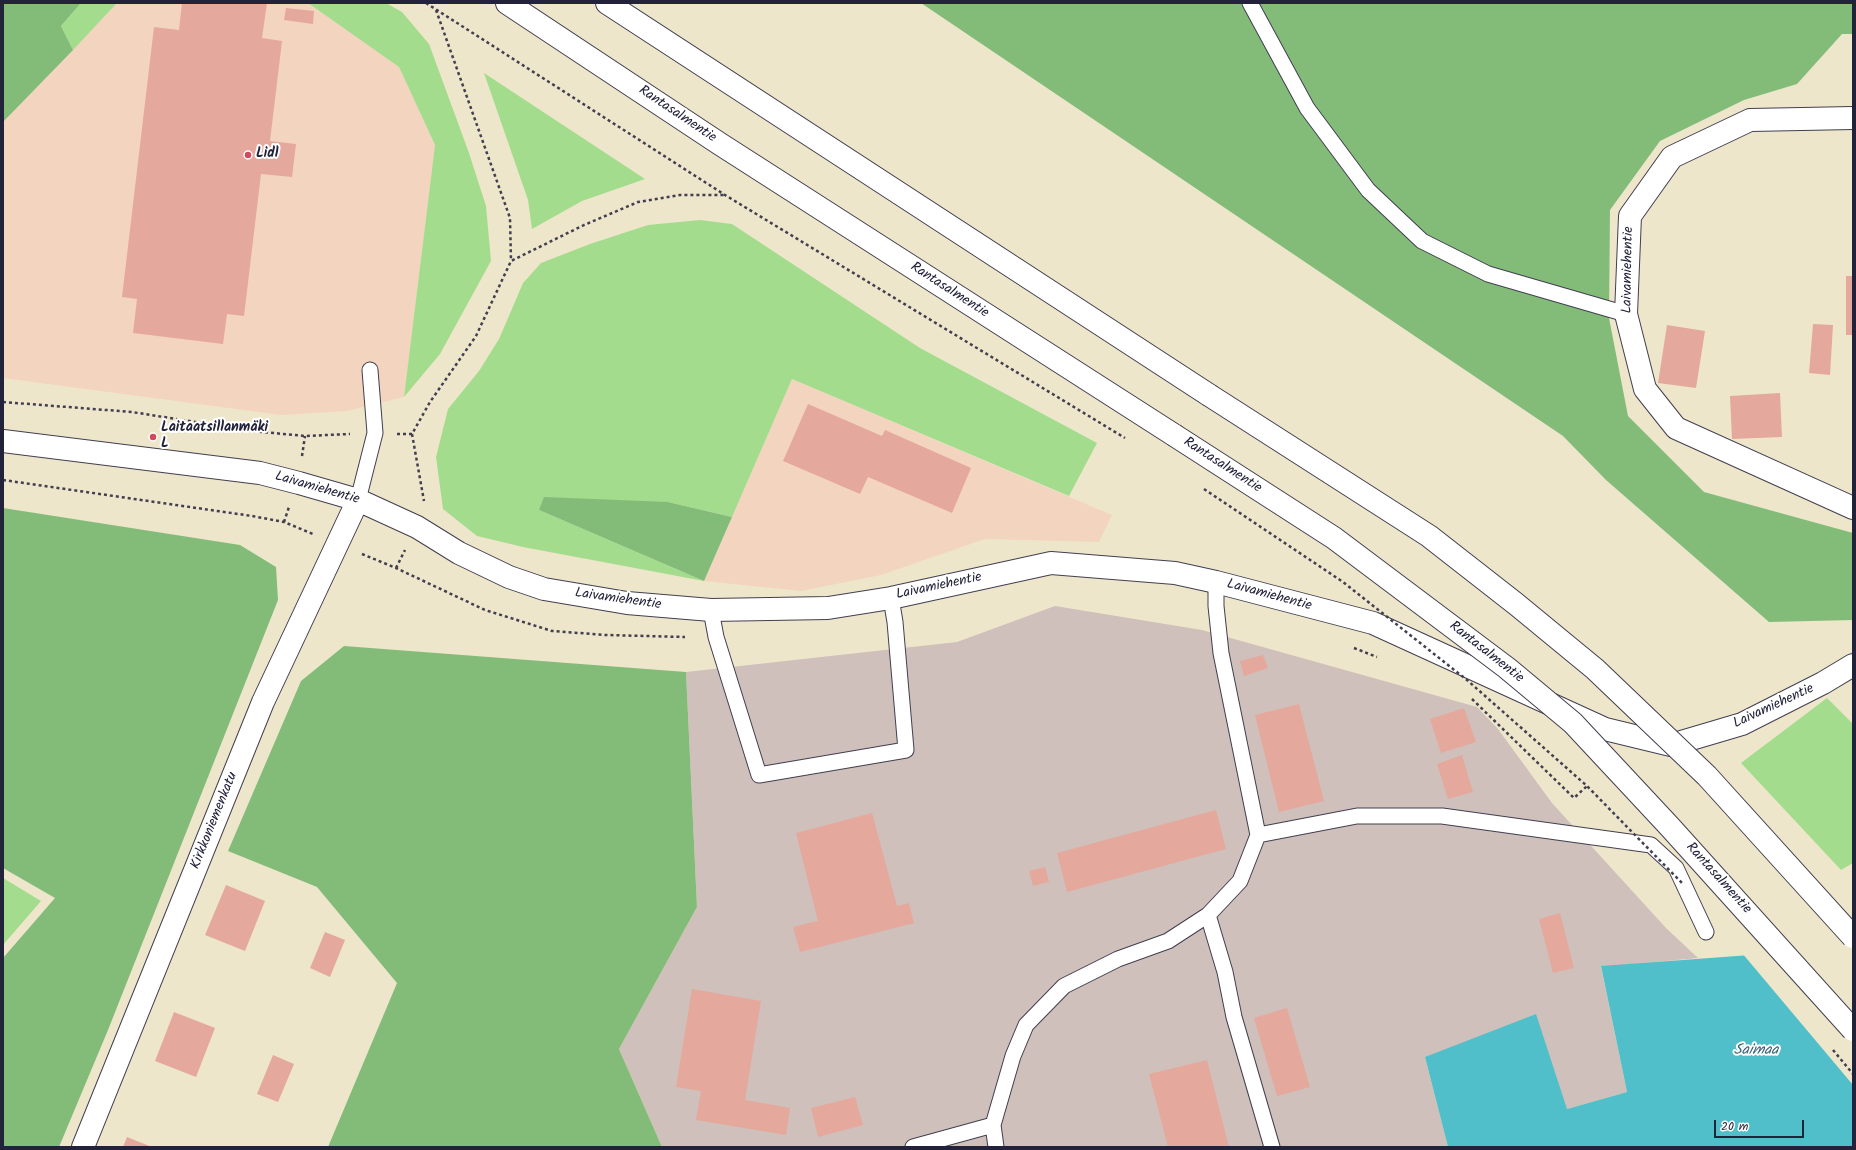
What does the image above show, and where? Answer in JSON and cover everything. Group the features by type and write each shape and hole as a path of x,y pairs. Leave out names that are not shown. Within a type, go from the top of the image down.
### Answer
{"main road":[{"name":"Rantasalmentie","path":"507,3 727,149 1334,538 1507,668 1573,723 1670,826 1853,1030"},
{"path":"607,3 1209,395 1429,536 1516,604 1595,669 1707,776 1853,937"},
{"name":"Laivamiehentie","path":"1853,118 1750,120 1672,157 1630,216 1626,314 1645,389 1676,428 1853,508"},
{"name":"Laivamiehentie","path":"3,441 260,473 299,482 358,500 417,527 459,553 509,577 544,589 626,603 711,610 828,608 891,598 1051,563 1175,573 1216,582 1373,623 1605,730 1671,745 1742,724 1823,683 1853,665"},
{"name":"Kirkkoniemenkatu","path":"83,1147 263,702 358,500"}],"lane":[{"path":"1250,3 1308,108 1368,190 1422,241 1488,274 1626,314"},
{"path":"358,500 375,434 370,370"},
{"path":"996,1147 993,1125 1013,1056 1026,1025 1064,986 1118,959 1168,941 1208,915 1240,881 1258,835 1221,653 1216,606 1216,582"},
{"path":"711,610 716,637 759,775 906,750 895,622 891,598"},
{"path":"1258,835 1357,816 1442,816 1651,845 1676,868 1706,932"},
{"path":"1208,915 1225,972 1234,1017 1272,1147"},
{"path":"913,1147 993,1125"}],"path":[{"path":"426,3 725,195 1126,438"},
{"path":"3,402 132,412 252,431 305,436 412,434 430,402 476,336 511,261 510,218 436,10"},
{"path":"511,261 584,225 638,202 680,195 725,195"},
{"path":"3,480 284,522 396,568 485,610 552,631 606,635 716,637"},
{"path":"1199,485 1343,582 1468,680 1587,786 1574,798 1467,694"},
{"path":"1349,646 1379,658"}],"shaded area":[{"path":"117,3 308,3 399,67 435,145 404,397 347,411 281,415 3,378 3,122"},
{"path":"792,379 1112,515 1099,542 985,539 881,575 801,591 704,581"},
{"path":"1055,606 1202,630 1477,707 1498,729 1552,803 1666,928 1698,958 1601,967 1627,1092 1567,1109 1425,1057 1448,1147 662,1147 619,1049 697,907 686,672 957,642"}],"green space":[{"path":"3,3 81,3 61,26 73,50 3,122"},
{"path":"81,3 117,3 73,50 61,26"},
{"path":"308,3 386,3 402,12 429,44 469,153 486,206 491,261 440,354 404,397 435,145 399,67"},
{"path":"921,3 1853,3 1853,34 1842,34 1797,84 1744,100 1660,141 1610,210 1609,318 1628,416 1704,492 1853,533 1853,620 1769,622 1606,480 1563,436"},
{"path":"484,73 645,179 582,201 532,229 528,200"},
{"path":"700,220 732,224 920,348 1097,443 1069,496 792,379 732,517 668,502 539,510 704,581 523,547 477,536 443,509 436,457 448,409 479,371 499,339 523,283 541,263 590,244 648,225"},
{"path":"544,497 668,502 732,517 704,581 539,510"},
{"path":"3,508 240,545 276,567 278,600 108,1030 59,1147 3,1147 3,958 55,898 3,868"},
{"path":"344,646 686,672 697,907 619,1049 662,1147 328,1147 397,983 317,887 228,851 301,681"},
{"path":"1827,698 1853,724 1853,863 1841,870 1741,763"},
{"path":"3,878 41,901 3,945"}],"water":[{"name":"Saimaa","path":"1853,920 1853,1147 1448,1147 1425,1057 1536,1014 1567,1109 1627,1092 1601,966 1764,954 1844,926"}],"pier":[{"path":"1853,918 1853,1085 1742,953 1763,952 1799,930 1844,924"}],"building":[{"path":"182,3 267,3 262,38 282,41 270,141 296,144 292,177 261,174 244,316 227,314 223,344 133,333 137,299 122,297 154,27 179,30"},
{"path":"286,8 314,11 313,24 284,20"},
{"path":"1846,276 1853,276 1853,335 1846,335"},
{"path":"1813,324 1833,325 1830,375 1809,373"},
{"path":"1667,325 1705,331 1696,388 1658,383"},
{"path":"1780,393 1782,437 1732,439 1730,396"},
{"path":"808,404 882,436 885,430 971,468 952,513 868,477 860,494 783,461"},
{"path":"1263,655 1268,668 1244,676 1240,661"},
{"path":"1299,704 1324,801 1279,812 1255,715"},
{"path":"1464,708 1476,742 1441,753 1430,719"},
{"path":"1462,755 1473,792 1448,799 1437,764"},
{"path":"1216,810 1226,849 1067,892 1057,853"},
{"path":"872,813 897,906 909,903 914,923 800,952 793,927 818,921 796,833"},
{"path":"1045,867 1049,882 1033,886 1029,871"},
{"path":"226,885 265,901 245,951 205,935"},
{"path":"1560,913 1574,968 1553,973 1539,919"},
{"path":"325,932 345,940 330,977 310,968"},
{"path":"692,989 761,1001 745,1100 790,1108 786,1135 696,1120 701,1091 676,1087"},
{"path":"1287,1008 1310,1087 1277,1096 1254,1018"},
{"path":"174,1012 215,1028 196,1077 155,1061"},
{"path":"273,1055 294,1064 278,1102 257,1094"},
{"path":"1207,1060 1229,1147 1168,1147 1149,1074"},
{"path":"855,1097 863,1125 818,1137 811,1108"},
{"path":"127,1137 152,1147 123,1147"}],"place":[{"name":"Lidl","path":"248,155"},
{"name":"Laitaatsillanmäki L","path":"153,437"}]}
